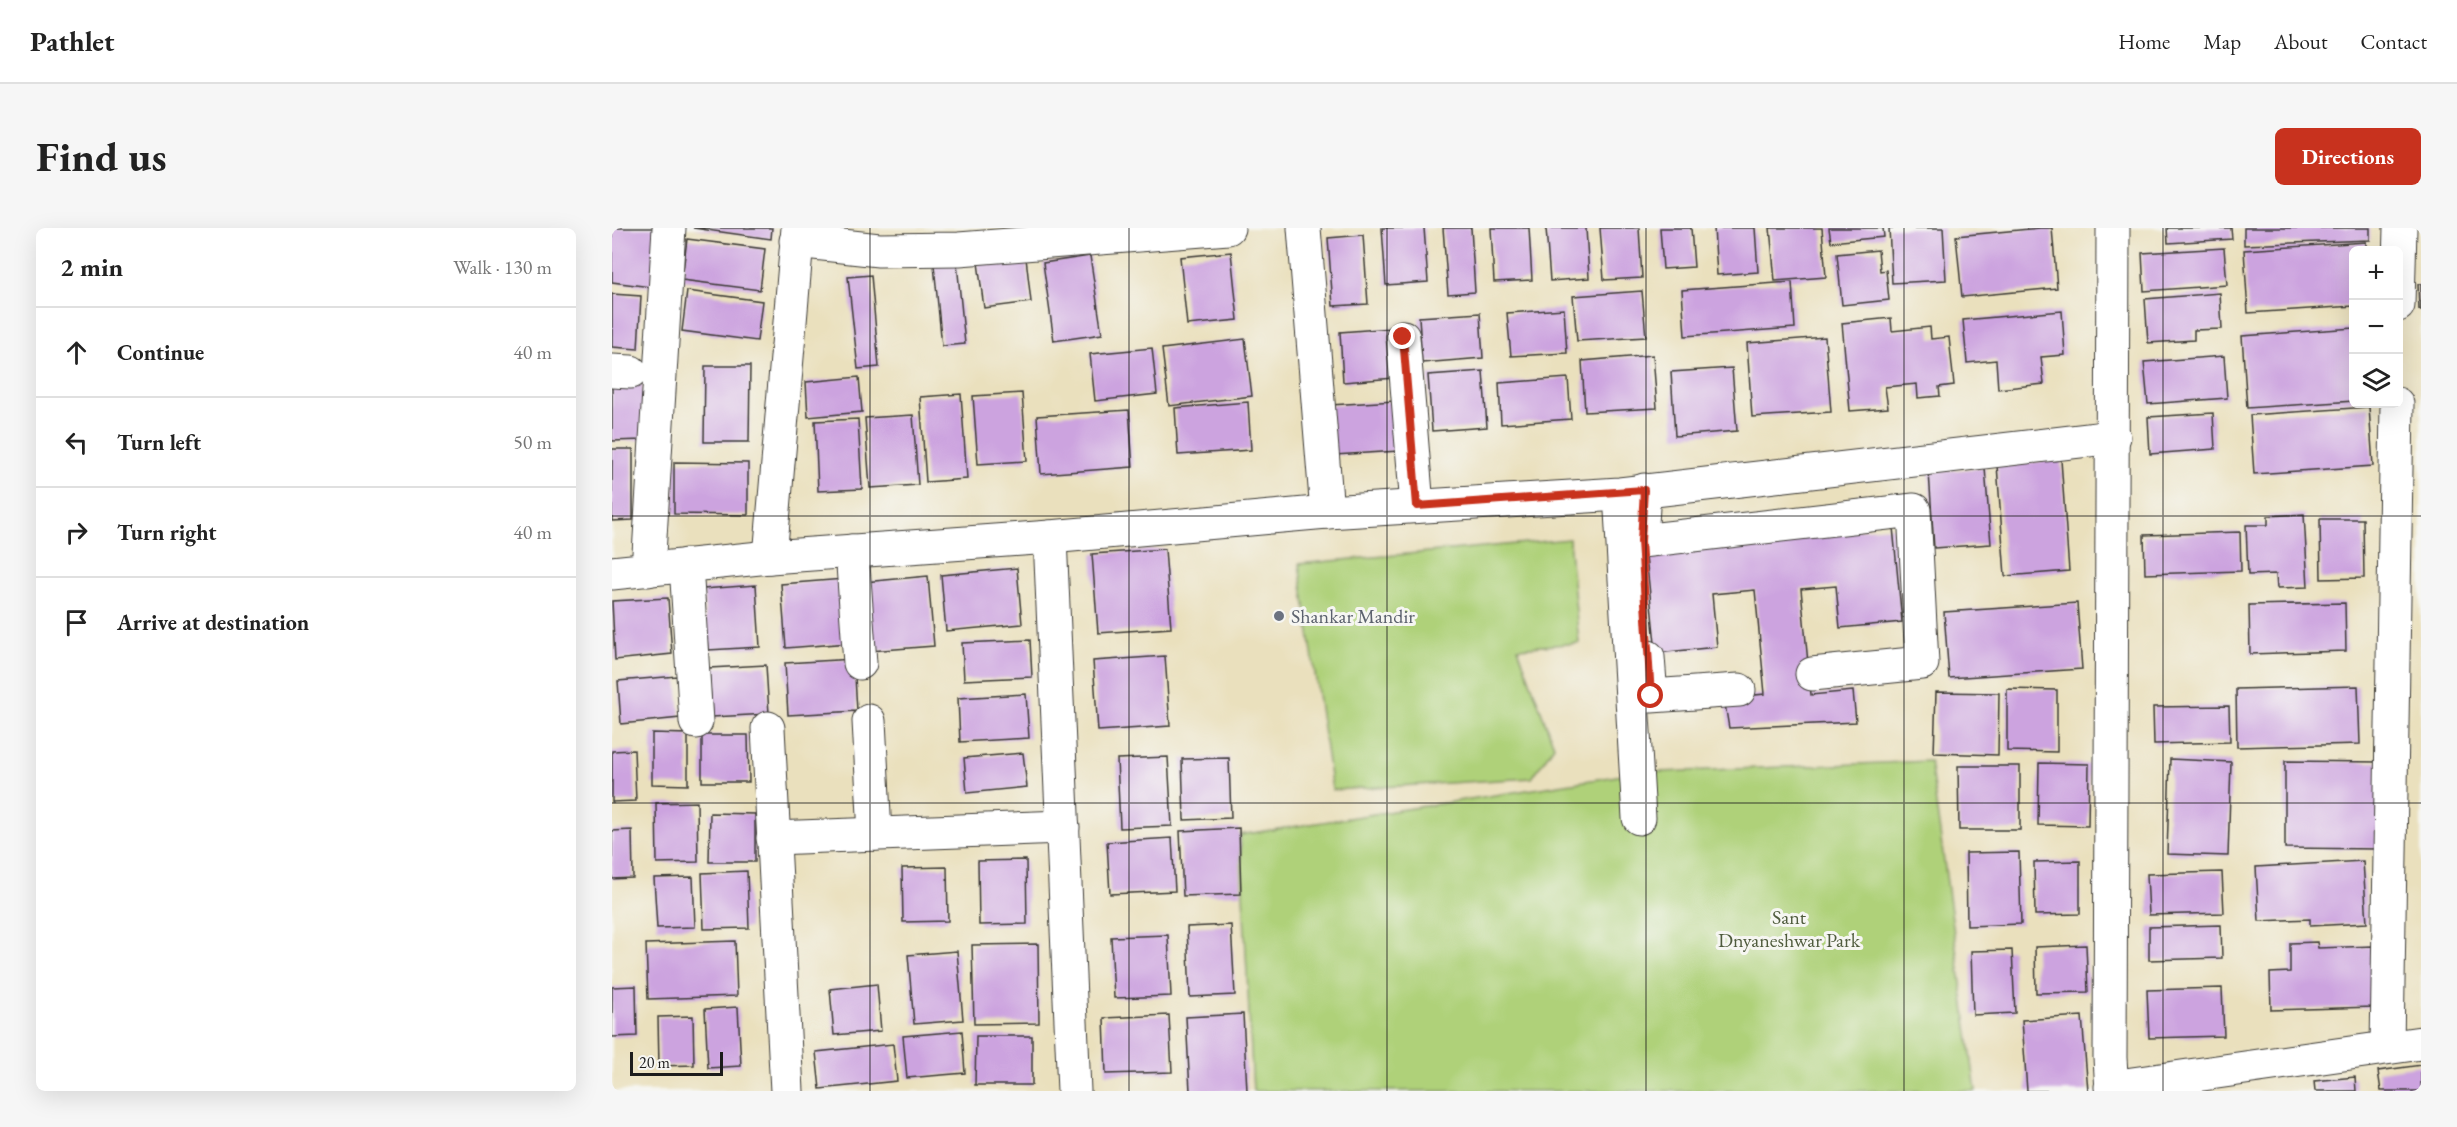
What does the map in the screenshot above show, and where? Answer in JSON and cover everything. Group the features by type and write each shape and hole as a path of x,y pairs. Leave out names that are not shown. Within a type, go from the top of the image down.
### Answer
{"street":[{"path":"648,570 669,228"},
{"path":"770,557 797,235 879,250 959,249 1080,234 1228,228"},
{"path":"1304,228 1327,512"},
{"path":"2113,228 2111,1089 2421,1043"},
{"path":"2398,300 2400,228"},
{"path":"1403,337 1417,506"},
{"path":"2387,1047 2397,408"},
{"path":"612,573 770,557 1050,537 1327,512 1632,492 2114,437"},
{"path":"1812,674 1922,663 1912,460"},
{"path":"1632,492 1641,541 1651,696 1739,690"},
{"path":"1632,492 1639,818"},
{"path":"1641,541 1914,510"},
{"path":"1050,537 1074,1091"},
{"path":"852,551 860,663"},
{"path":"686,565 696,722"},
{"path":"869,721 875,834"},
{"path":"768,728 787,1091"},
{"path":"773,838 1063,826"}],"green space":[{"path":"1569,539 1579,643 1518,648 1554,746 1532,778 1332,790 1299,564"},
{"name":"Sant Dnyaneshwar Park","path":"1930,761 1976,1091 1253,1091 1240,835 1636,773"}],"building":[{"path":"612,228 659,228 651,287 612,282"},
{"path":"693,228 772,228 771,239"},
{"path":"1382,228 1424,228 1428,282 1386,285"},
{"path":"1443,228 1471,228 1475,292 1448,294"},
{"path":"1491,228 1529,228 1532,280 1494,282"},
{"path":"1546,228 1586,228 1589,278 1550,281"},
{"path":"1600,228 1639,228 1642,278 1604,280"},
{"path":"1660,228 1691,228 1694,267 1663,269"},
{"path":"1714,228 1755,228 1758,272 1717,275"},
{"path":"1770,228 1822,228 1826,277 1775,281"},
{"path":"1829,228 1883,228 1884,237 1831,242"},
{"path":"1889,228 1943,228 1946,280 1892,283"},
{"path":"2052,228 2057,288 1962,297 1956,236"},
{"path":"2167,228 2231,228 2232,239 2168,243"},
{"path":"2244,228 2370,228 2370,240 2244,245"},
{"path":"1363,235 1368,304 1333,306 1328,238"},
{"path":"687,239 765,249 760,290 682,280"},
{"path":"2366,242 2366,246 2349,246 2349,306 2248,313 2244,250"},
{"path":"2224,248 2227,285 2144,291 2142,253"},
{"path":"1025,249 1031,302 984,308 977,255"},
{"path":"1878,250 1880,271 1886,270 1889,300 1842,305 1837,254"},
{"path":"1231,252 1238,320 1187,325 1180,257"},
{"path":"1090,256 1102,334 1054,341 1043,263"},
{"path":"957,263 965,344 942,346 934,265"},
{"path":"871,275 879,367 858,369 848,277"},
{"path":"1792,282 1795,328 1685,336 1682,290"},
{"path":"2418,284 2421,284 2421,310 2419,310"},
{"path":"687,291 762,301 757,341 682,331"},
{"path":"1642,291 1646,337 1577,341 1573,296"},
{"path":"2220,293 2222,329 2194,330 2194,340 2148,343 2145,299"},
{"path":"612,294 641,296 638,349 612,347"},
{"path":"1564,309 1567,353 1511,356 1507,313"},
{"path":"2062,311 2065,355 2041,357 2044,384 1998,389 1996,360 1967,363 1963,320"},
{"path":"1480,313 1483,358 1422,363 1419,317"},
{"path":"1891,318 1892,331 1930,327 1931,339 1949,337 1954,385 1939,387 1940,396 1918,398 1917,384 1885,387 1888,408 1850,411 1842,323"},
{"path":"1392,328 1395,378 1343,382 1340,332"},
{"path":"2349,328 2349,401 2247,408 2242,336"},
{"path":"1825,337 1831,412 1752,417 1747,343"},
{"path":"1245,339 1252,396 1169,406 1162,349"},
{"path":"1152,348 1157,394 1095,401 1090,354"},
{"path":"1653,355 1657,408 1585,412 1582,361"},
{"path":"2224,356 2227,398 2148,404 2144,362"},
{"path":"705,366 750,366 749,442 704,442"},
{"path":"1732,368 1737,431 1675,436 1671,372"},
{"path":"1483,371 1487,427 1432,431 1428,375"},
{"path":"643,377 643,440 612,441 612,378"},
{"path":"859,377 862,412 808,417 806,382"},
{"path":"1568,378 1571,419 1501,424 1499,383"},
{"path":"1022,393 1027,461 978,464 973,396"},
{"path":"961,394 967,479 926,482 920,397"},
{"path":"1395,401 1399,451 1334,455 1330,405"},
{"path":"1248,402 1251,450 1178,455 1175,408"},
{"path":"2369,408 2373,466 2254,474 2250,415"},
{"path":"1129,410 1133,467 1041,474 1037,416"},
{"path":"2213,413 2215,449 2150,454 2148,417"},
{"path":"913,415 918,485 870,488 865,418"},
{"path":"858,419 862,489 818,491 815,421"},
{"path":"612,449 633,449 633,520 612,521"},
{"path":"2061,460 2069,571 2005,576 1997,465"},
{"path":"674,462 748,463 748,515 674,514"},
{"path":"1985,468 1991,544 1934,548 1929,472"},
{"path":"2304,514 2308,587 2277,588 2276,574 2248,575 2246,525 2268,525 2268,516"},
{"path":"2320,519 2363,519 2364,578 2321,579"},
{"path":"1893,527 1902,622 1840,628 1836,586 1801,589 1811,695 1853,691 1856,722 1729,728 1724,698 1765,694 1755,590 1712,594 1717,647 1656,653 1645,546"},
{"path":"2240,532 2241,571 2145,574 2144,535"},
{"path":"1165,549 1171,628 1098,633 1092,554"},
{"path":"1017,568 1022,624 946,631 941,575"},
{"path":"928,576 934,646 870,651 864,582"},
{"path":"844,579 849,643 786,648 781,584"},
{"path":"756,585 760,647 708,650 703,589"},
{"path":"668,598 672,654 615,660 612,601"},
{"path":"2077,603 2082,669 1949,678 1944,612"},
{"path":"2345,603 2346,651 2250,654 2249,605"},
{"path":"1030,640 1032,677 964,680 962,643"},
{"path":"1165,656 1170,726 1098,731 1093,661"},
{"path":"854,659 857,711 788,715 785,663"},
{"path":"766,665 769,714 712,717 709,668"},
{"path":"677,676 680,718 621,724 618,681"},
{"path":"2358,686 2360,744 2237,747 2236,689"},
{"path":"2007,689 2057,690 2057,752 2007,751"},
{"path":"1936,692 1999,693 1998,755 1934,753"},
{"path":"1026,694 1029,738 960,742 958,698"},
{"path":"2229,706 2230,742 2154,744 2153,707"},
{"path":"652,733 688,734 688,785 652,784"},
{"path":"702,735 748,735 749,782 702,782"},
{"path":"634,750 636,801 612,802 612,751"},
{"path":"1023,753 1027,787 967,793 964,758"},
{"path":"1168,757 1172,826 1120,828 1117,759"},
{"path":"1229,758 1231,818 1184,820 1182,759"},
{"path":"2170,759 2231,762 2228,856 2167,854"},
{"path":"2285,761 2380,762 2379,849 2285,848"},
{"path":"2039,763 2089,764 2088,826 2038,825"},
{"path":"1958,766 2020,766 2020,830 1959,830"},
{"path":"697,802 698,862 657,863 656,803"},
{"path":"710,813 755,814 755,862 709,862"},
{"path":"1239,828 1241,894 1183,896 1180,831"},
{"path":"632,830 633,878 612,879 612,831"},
{"path":"1172,838 1175,891 1110,894 1107,842"},
{"path":"2019,852 2021,924 1967,926 1966,853"},
{"path":"1026,860 1027,924 979,925 978,861"},
{"path":"2080,861 2080,914 2035,915 2034,862"},
{"path":"2363,861 2367,923 2310,926 2310,919 2259,921 2256,867"},
{"path":"947,867 948,921 903,922 902,868"},
{"path":"747,871 749,928 704,929 702,873"},
{"path":"2222,872 2224,913 2149,915 2147,874"},
{"path":"693,877 695,927 657,928 654,878"},
{"path":"1231,925 1235,995 1190,997 1187,927"},
{"path":"2221,925 2222,958 2149,960 2149,927"},
{"path":"1168,935 1171,996 1114,998 1111,937"},
{"path":"735,941 737,996 648,999 646,944"},
{"path":"2317,942 2318,948 2373,946 2374,1007 2271,1010 2270,973 2290,972 2290,943"},
{"path":"1038,944 1039,1023 974,1024 972,945"},
{"path":"2086,945 2088,992 2036,993 2035,947"},
{"path":"2012,950 2015,1013 1973,1015 1971,951"},
{"path":"957,951 963,1020 914,1024 908,955"},
{"path":"877,984 881,1031 834,1035 830,989"},
{"path":"636,986 637,1036 612,1037 612,987"},
{"path":"2222,988 2224,1036 2149,1038 2147,990"},
{"path":"738,1007 741,1066 708,1068 705,1009"},
{"path":"1243,1014 1247,1091 1190,1091 1186,1017"},
{"path":"1169,1015 1172,1072 1106,1074 1104,1018"},
{"path":"693,1016 694,1065 659,1066 658,1017"},
{"path":"2082,1016 2088,1091 2027,1091 2022,1020"},
{"path":"962,1031 965,1073 907,1078 903,1036"},
{"path":"976,1036 1032,1036 1032,1085 975,1085"},
{"path":"893,1044 897,1081 820,1089 816,1052"},
{"path":"2421,1065 2421,1091 2381,1091 2378,1071"},
{"path":"2355,1077 2356,1091 2315,1091 2314,1081"}],"place":[{"name":"Shankar Mandir","path":"1279,616"}],"route":[{"path":"1403,337 1417,506 1620,494 1644,490 1641,541 1651,696"}]}
